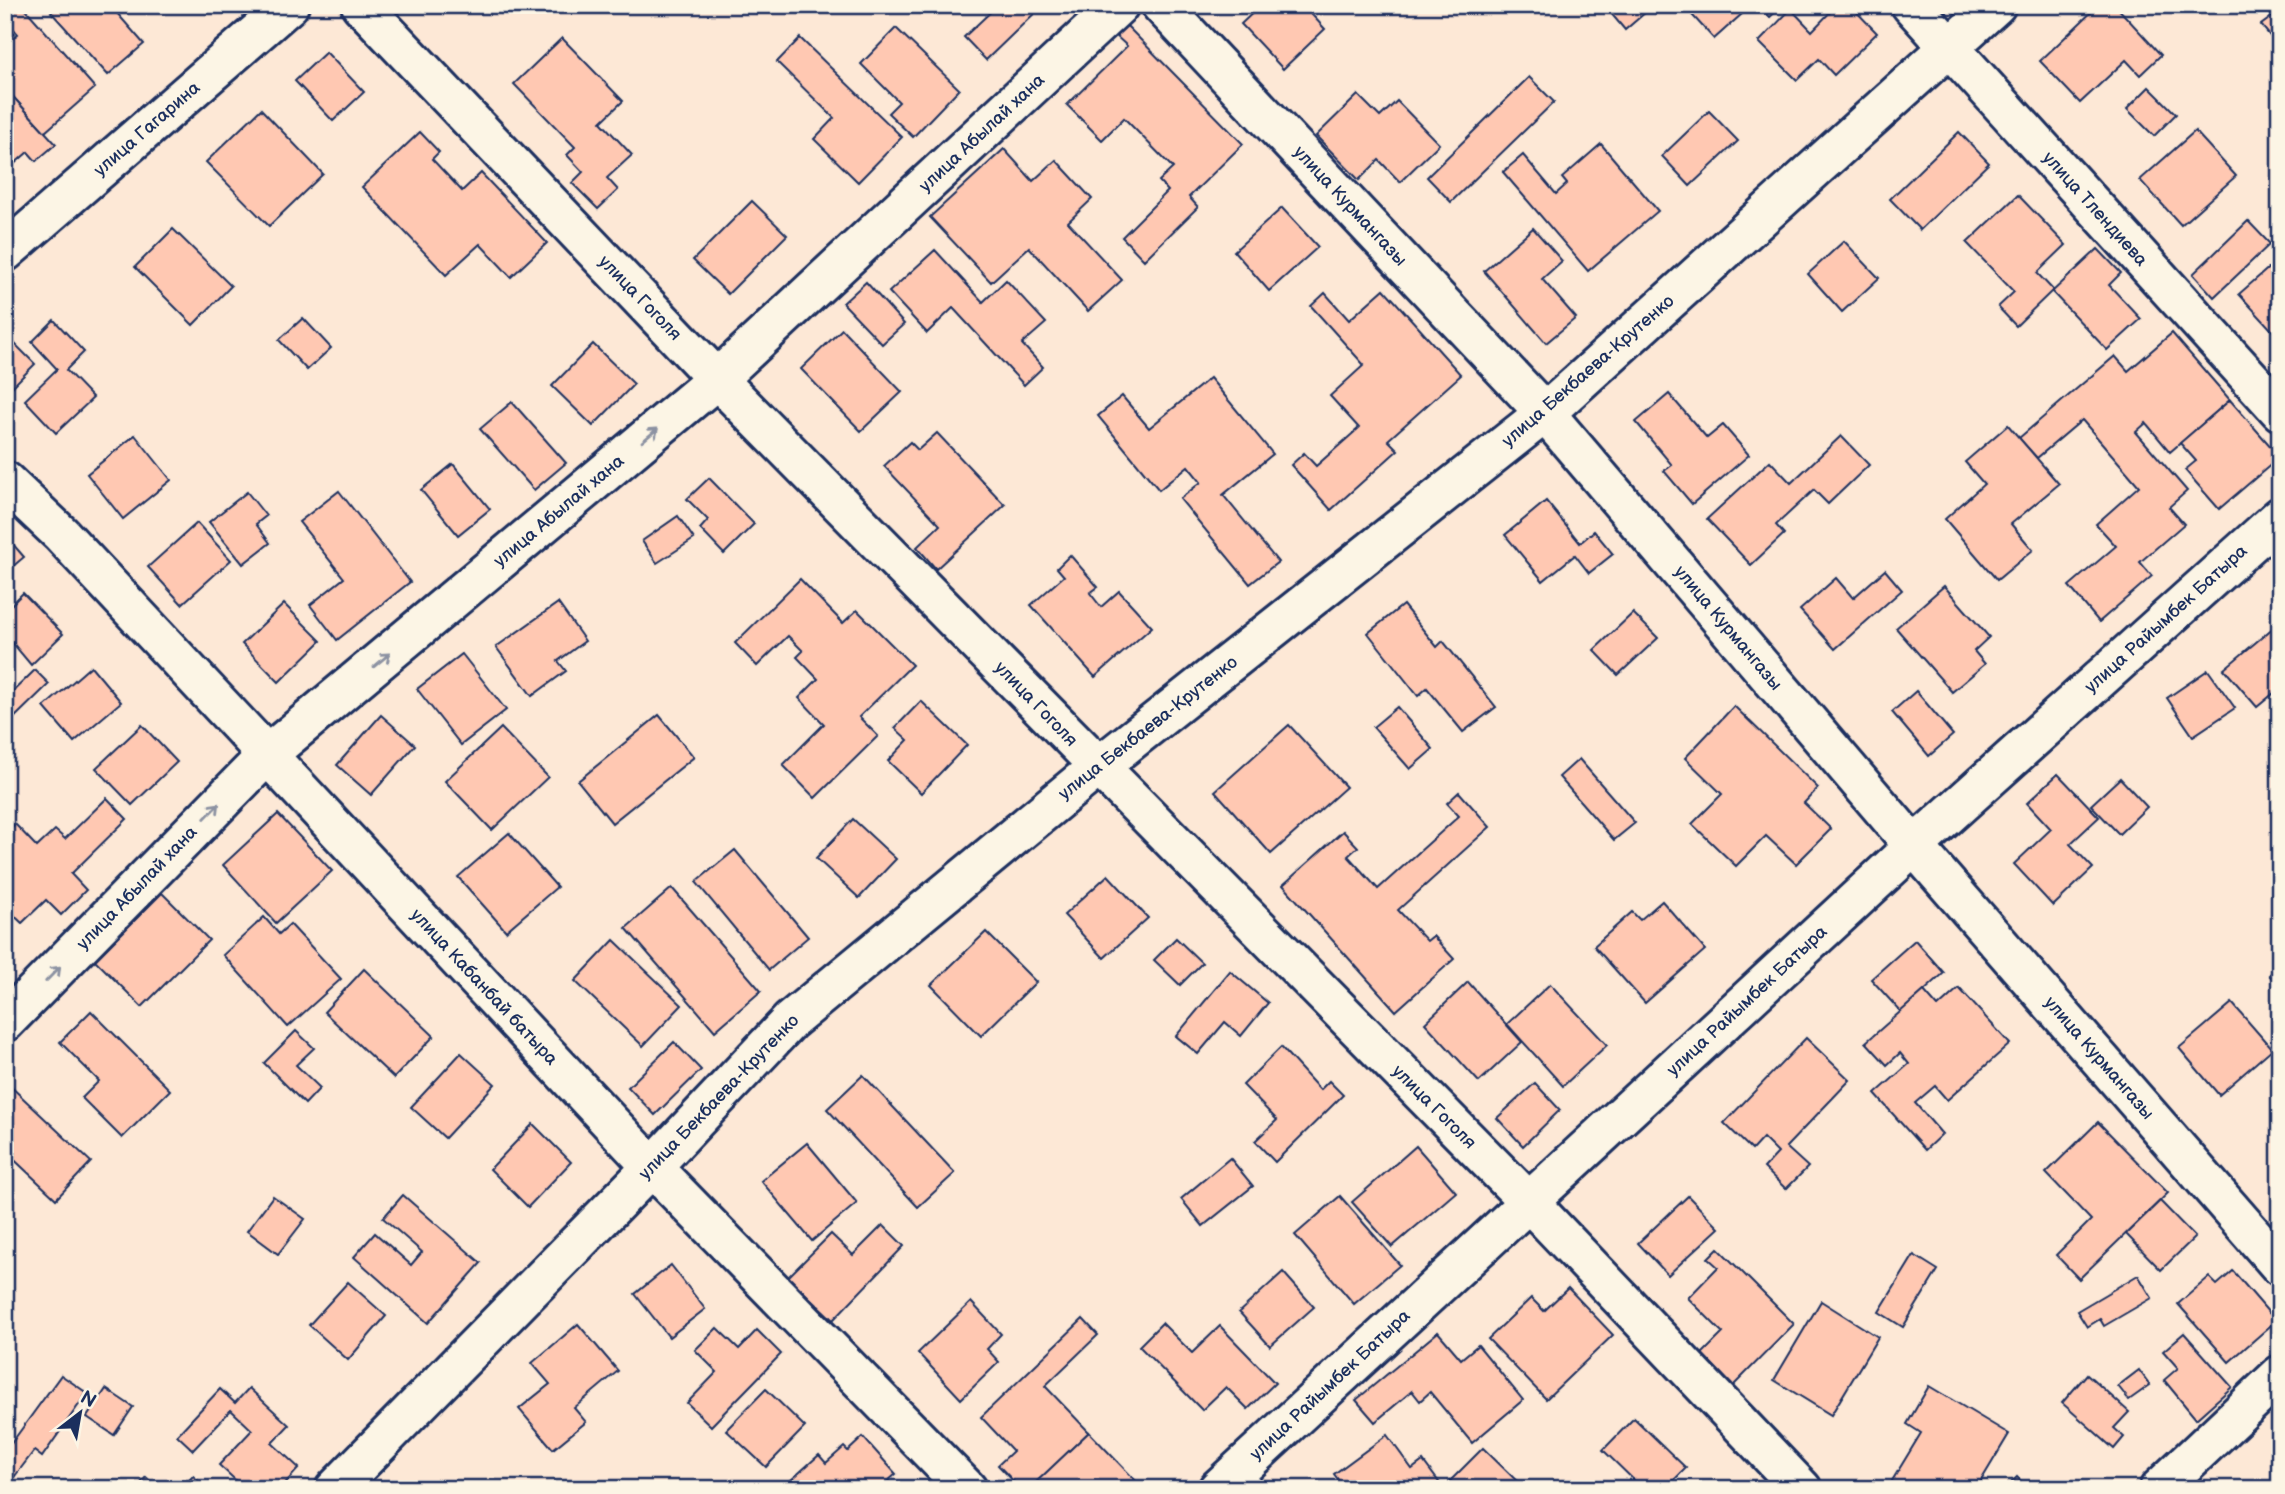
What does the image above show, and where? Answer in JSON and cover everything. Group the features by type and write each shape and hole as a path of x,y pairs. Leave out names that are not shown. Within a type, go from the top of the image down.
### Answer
{"street":[{"name":"улица Гагарина","path":"5,252 289,5"},
{"name":"улица Гоголя","path":"361,5 717,379 1529,1202 1802,1489"},
{"name":"улица Абылай хана","path":"5,1022 268,754 717,379 1119,5"},
{"name":"улица Курмангазы","path":"1161,5 1545,413 1914,846 2280,1266"},
{"name":"улица Тлендиева","path":"1911,5 2280,411"},
{"name":"улица Бекбаева-Крутенко","path":"335,1489 652,1167 790,1021 1098,767 1545,413 1996,5"},
{"name":"улица Кабанбай батыра","path":"5,481 61,534 652,1167 967,1489"},
{"name":"улица Райымбек Батыра","path":"1218,1489 1914,846 2280,517"},
{"path":"2159,1489 2280,1375"}],"building":[{"path":"5,5 22,5 95,88 45,132 5,88 5,45 18,34 5,19"},
{"path":"59,5 79,5 81,8 84,5 110,5 144,44 108,75 51,12"},
{"path":"998,5 1043,5 986,60 964,37"},
{"path":"1261,5 1303,5 1325,29 1283,69 1241,24"},
{"path":"1604,5 1654,5 1625,30"},
{"path":"1683,5 1752,5 1714,39"},
{"path":"1758,5 1783,5 1770,17"},
{"path":"1837,5 1850,5 1877,33 1834,75 1819,59 1797,80 1759,42 1791,9 1812,31"},
{"path":"2099,5 2115,5 2161,55 2140,75 2126,60 2080,103 2040,61"},
{"path":"2280,11 2280,36 2274,41 2261,25"},
{"path":"1125,24 1243,144 1189,197 1198,207 1144,260 1122,237 1168,191 1159,181 1173,168 1124,118 1102,140 1067,105 1127,46 1115,35"},
{"path":"896,28 959,89 913,137 888,113 899,102 861,64"},
{"path":"562,38 623,101 601,122 632,155 607,178 618,190 598,209 572,183 583,172 567,155 575,147 514,84"},
{"path":"800,38 902,137 858,182 814,139 834,118 777,62"},
{"path":"326,52 364,92 333,121 295,81"},
{"path":"1529,77 1554,102 1451,202 1427,177"},
{"path":"2149,87 2176,114 2154,136 2127,109"},
{"path":"5,88 56,144 36,161 28,152 5,172"},
{"path":"1358,95 1380,117 1397,101 1439,144 1400,182 1379,160 1359,180 1316,136"},
{"path":"261,109 323,174 269,226 206,162"},
{"path":"1709,111 1738,141 1690,186 1662,156"},
{"path":"2195,131 2236,176 2181,225 2140,180"},
{"path":"420,132 439,152 432,159 462,191 481,173 547,243 511,277 480,244 446,275 362,187"},
{"path":"1959,132 1989,163 1920,230 1890,199"},
{"path":"1601,144 1658,211 1588,271 1503,172 1523,155 1556,194 1567,184 1562,178"},
{"path":"1004,149 1033,181 1056,160 1092,199 1068,222 1122,280 1088,311 1029,247 991,282 930,217"},
{"path":"2018,195 2066,245 2037,273 2053,290 2016,326 1998,307 2014,292 1967,243"},
{"path":"752,201 787,235 728,294 693,260"},
{"path":"1282,208 1318,247 1269,291 1234,251"},
{"path":"2248,221 2270,244 2214,297 2193,274"},
{"path":"1533,228 1562,261 1542,279 1576,318 1546,343 1484,271"},
{"path":"173,229 231,286 193,325 135,267"},
{"path":"1844,241 1879,278 1842,312 1808,274"},
{"path":"2098,249 2121,273 2109,285 2141,319 2107,350 2052,292"},
{"path":"935,250 983,302 1006,280 1046,323 1022,344 1043,367 1024,385 953,308 927,333 889,292"},
{"path":"2280,258 2280,339 2239,294"},
{"path":"866,282 904,324 882,344 843,303"},
{"path":"1384,289 1461,375 1388,440 1398,450 1331,510 1291,465 1304,453 1316,466 1359,428 1330,396 1364,365 1311,306 1325,293 1349,320"},
{"path":"303,318 331,348 307,370 279,340"},
{"path":"54,320 84,352 66,370 93,398 56,433 25,400 57,369 32,342"},
{"path":"842,329 902,392 861,431 801,369"},
{"path":"2172,333 2230,400 2170,452 2146,423 2136,432 2187,491 2169,507 2184,524 2140,562 2152,576 2099,622 2069,586 2116,546 2096,524 2139,486 2082,420 2037,458 2019,438 2115,356 2128,371"},
{"path":"5,334 35,364 5,394"},
{"path":"593,344 634,384 593,426 552,386"},
{"path":"1210,378 1273,454 1223,495 1278,562 1250,584 1180,499 1201,482 1188,466 1159,490 1098,416 1122,396 1149,428"},
{"path":"1669,394 1707,438 1723,425 1749,455 1692,504 1664,471 1672,465 1636,422"},
{"path":"2230,400 2280,457 2219,509 2185,470 2196,461 2180,443"},
{"path":"512,402 566,463 534,490 480,429"},
{"path":"2008,425 2059,484 2011,524 2033,550 1997,580 1945,519 1984,484 1965,462"},
{"path":"937,433 1005,505 936,569 917,547 940,525 884,466 910,442 918,450"},
{"path":"135,435 171,480 123,519 87,474"},
{"path":"1841,436 1869,465 1828,504 1814,490 1776,525 1784,534 1751,565 1707,519 1770,461 1791,483"},
{"path":"453,464 490,509 458,535 421,490"},
{"path":"709,478 754,524 724,554 700,529 708,520 687,499"},
{"path":"339,491 410,582 337,640 310,605 344,578 299,522"},
{"path":"247,492 266,516 256,524 270,543 243,564 209,522"},
{"path":"1546,501 1580,543 1594,531 1613,554 1589,573 1575,555 1543,581 1505,535"},
{"path":"678,516 694,539 657,563 642,541"},
{"path":"197,523 231,560 182,604 148,567"},
{"path":"5,535 24,557 5,573"},
{"path":"1070,555 1098,587 1090,593 1101,607 1119,591 1152,627 1095,677 1031,605 1064,576 1057,568"},
{"path":"1885,570 1902,590 1835,649 1800,610 1836,578 1853,598"},
{"path":"800,579 843,623 857,610 912,665 859,717 878,736 815,798 783,765 824,724 799,698 818,679 797,657 803,651 788,636 757,666 735,643"},
{"path":"1944,586 1989,637 1974,651 1985,664 1952,692 1896,628"},
{"path":"23,593 63,634 31,665 5,634 5,611"},
{"path":"558,603 585,641 558,661 566,671 532,696 496,647"},
{"path":"284,604 321,641 279,682 242,644"},
{"path":"1403,605 1437,647 1443,641 1496,707 1463,732 1427,688 1418,696 1368,633"},
{"path":"1633,613 1658,638 1618,675 1594,650"},
{"path":"2280,622 2280,688 2257,707 2224,669"},
{"path":"462,654 506,710 461,745 417,689"},
{"path":"91,666 121,702 74,742 44,707"},
{"path":"35,670 49,684 11,721 5,715 5,699"},
{"path":"2208,670 2235,708 2193,736 2167,698"},
{"path":"1916,691 1953,735 1929,756 1892,712"},
{"path":"921,701 967,745 921,793 888,761 908,740 895,728"},
{"path":"1734,706 1818,788 1804,803 1831,829 1796,864 1766,836 1736,866 1692,824 1722,794 1685,758"},
{"path":"1397,707 1433,749 1410,769 1373,727"},
{"path":"381,715 415,745 371,795 337,765"},
{"path":"659,715 694,757 612,823 578,781"},
{"path":"142,725 177,762 132,805 96,768"},
{"path":"1289,725 1346,787 1271,854 1215,791"},
{"path":"501,728 548,777 492,830 445,781"},
{"path":"1579,759 1635,823 1614,840 1559,777"},
{"path":"2058,774 2099,817 2070,844 2093,868 2053,906 2014,864 2051,829 2027,803"},
{"path":"2120,778 2147,807 2119,834 2091,805"},
{"path":"1459,792 1490,827 1398,910 1427,941 1433,936 1454,959 1396,1011 1283,885 1343,831 1358,847 1348,856 1378,889 1459,816 1447,803"},
{"path":"107,798 127,819 71,874 86,890 61,915 46,900 22,923 5,907 5,834 15,824 37,847 55,830 65,839"},
{"path":"278,814 332,871 276,923 223,865"},
{"path":"853,819 896,859 859,898 816,858"},
{"path":"509,833 557,887 506,931 458,877"},
{"path":"735,850 808,937 769,970 696,882"},
{"path":"1108,875 1148,918 1104,958 1064,915"},
{"path":"2280,880 2280,896 2272,887"},
{"path":"672,888 761,991 715,1031 626,928"},
{"path":"162,893 209,940 142,1007 95,960"},
{"path":"1662,901 1705,950 1645,1003 1594,946 1632,912 1640,920"},
{"path":"264,917 279,934 290,924 341,979 288,1027 223,955"},
{"path":"986,932 1036,982 981,1036 931,985"},
{"path":"1176,938 1202,963 1180,985 1154,960"},
{"path":"614,940 682,1005 643,1046 575,981"},
{"path":"1915,940 1944,973 1901,1012 1871,979"},
{"path":"2280,964 2280,986 2269,975"},
{"path":"364,969 434,1036 394,1078 324,1012"},
{"path":"1230,971 1268,1003 1241,1036 1225,1022 1198,1054 1176,1036"},
{"path":"1468,982 1522,1042 1479,1082 1425,1023"},
{"path":"1550,984 1607,1045 1563,1086 1507,1024"},
{"path":"1959,988 2010,1044 1947,1100 1935,1086 1915,1103 1942,1134 1925,1150 1875,1094 1909,1064 1900,1053 1887,1065 1866,1042 1924,991 1938,1007"},
{"path":"2232,1003 2272,1049 2219,1095 2179,1048"},
{"path":"91,1011 170,1090 122,1138 82,1098 99,1081 60,1042"},
{"path":"296,1031 314,1048 296,1065 320,1088 305,1104 264,1063"},
{"path":"1806,1038 1850,1080 1786,1147 1808,1167 1786,1189 1764,1168 1778,1153 1763,1138 1752,1150 1724,1123"},
{"path":"674,1042 701,1070 655,1115 628,1087"},
{"path":"1281,1047 1320,1090 1329,1081 1343,1095 1275,1162 1255,1141 1277,1120 1243,1085"},
{"path":"461,1053 495,1084 445,1138 411,1107"},
{"path":"863,1075 955,1173 918,1207 827,1109"},
{"path":"7,1083 91,1162 56,1199 5,1151"},
{"path":"1535,1083 1560,1110 1523,1146 1497,1118"},
{"path":"2098,1122 2168,1193 2079,1279 2056,1255 2091,1220 2046,1173"},
{"path":"533,1124 571,1162 528,1207 490,1169"},
{"path":"807,1143 857,1203 812,1241 761,1181"},
{"path":"1416,1146 1456,1192 1392,1247 1352,1202"},
{"path":"1230,1158 1253,1186 1203,1226 1181,1199"},
{"path":"403,1195 481,1263 428,1323 354,1257 375,1233 411,1265 422,1252 383,1218"},
{"path":"273,1196 305,1219 278,1254 247,1231"},
{"path":"1340,1196 1400,1265 1354,1304 1295,1235"},
{"path":"1688,1196 1719,1228 1668,1275 1638,1243"},
{"path":"2160,1201 2195,1237 2161,1270 2126,1234"},
{"path":"883,1225 904,1246 833,1320 788,1277 831,1234 853,1255"},
{"path":"1718,1248 1794,1324 1733,1386 1702,1354 1723,1333 1688,1298 1718,1267 1708,1258"},
{"path":"1914,1255 1938,1270 1903,1327 1879,1312"},
{"path":"671,1265 705,1309 669,1337 635,1294"},
{"path":"2233,1271 2276,1321 2229,1362 2178,1304 2209,1277 2217,1285"},
{"path":"1283,1272 1314,1307 1270,1346 1239,1312"},
{"path":"2138,1275 2152,1298 2104,1326 2100,1319 2087,1327 2077,1311"},
{"path":"348,1282 386,1316 348,1360 309,1325"},
{"path":"1568,1288 1613,1335 1546,1399 1488,1339 1531,1298 1544,1311"},
{"path":"1821,1301 1878,1337 1831,1415 1774,1380"},
{"path":"971,1302 1001,1334 987,1349 999,1362 961,1399 918,1353"},
{"path":"1083,1319 1098,1335 1045,1386 1089,1432 1030,1489 1021,1489 998,1465 1013,1451 981,1417"},
{"path":"1162,1323 1192,1353 1220,1326 1275,1383 1248,1409 1226,1387 1202,1410 1139,1346"},
{"path":"578,1324 618,1371 574,1408 586,1422 553,1449 519,1409 550,1384 532,1363"},
{"path":"717,1328 739,1349 757,1330 781,1354 711,1426 687,1403 717,1372 695,1350"},
{"path":"1438,1332 1461,1359 1478,1345 1523,1400 1472,1443 1430,1392 1420,1401 1412,1391 1375,1422 1356,1400"},
{"path":"2184,1333 2232,1387 2196,1419 2164,1380 2178,1368 2163,1351"},
{"path":"2139,1370 2150,1385 2129,1400 2118,1386"},
{"path":"2087,1374 2129,1412 2114,1428 2124,1437 2114,1449 2062,1403"},
{"path":"61,1375 87,1393 42,1457 34,1451 15,1476 5,1469 5,1452"},
{"path":"1929,1386 2009,1434 1976,1489 1887,1489 1921,1433 1907,1424"},
{"path":"249,1388 289,1425 272,1443 299,1468 280,1489 245,1489 219,1465 252,1430 231,1410 193,1450 177,1435 220,1389 235,1403"},
{"path":"106,1389 133,1407 114,1435 87,1417"},
{"path":"766,1389 805,1427 766,1467 726,1430"},
{"path":"1634,1418 1686,1468 1665,1489 1643,1489 1603,1450"},
{"path":"1089,1432 1136,1481 1127,1489 1034,1489 1032,1486"},
{"path":"1387,1435 1412,1469 1423,1461 1444,1489 1345,1489 1334,1474"},
{"path":"863,1437 896,1474 879,1489 781,1489 819,1455 826,1463 844,1447 848,1451"},
{"path":"1483,1448 1525,1489 1480,1489 1476,1484 1472,1489 1458,1489 1450,1481"},
{"path":"193,1476 208,1489 181,1489"},
{"path":"146,1477 159,1489 136,1489"},
{"path":"2017,1477 2029,1489 2005,1489"}]}
